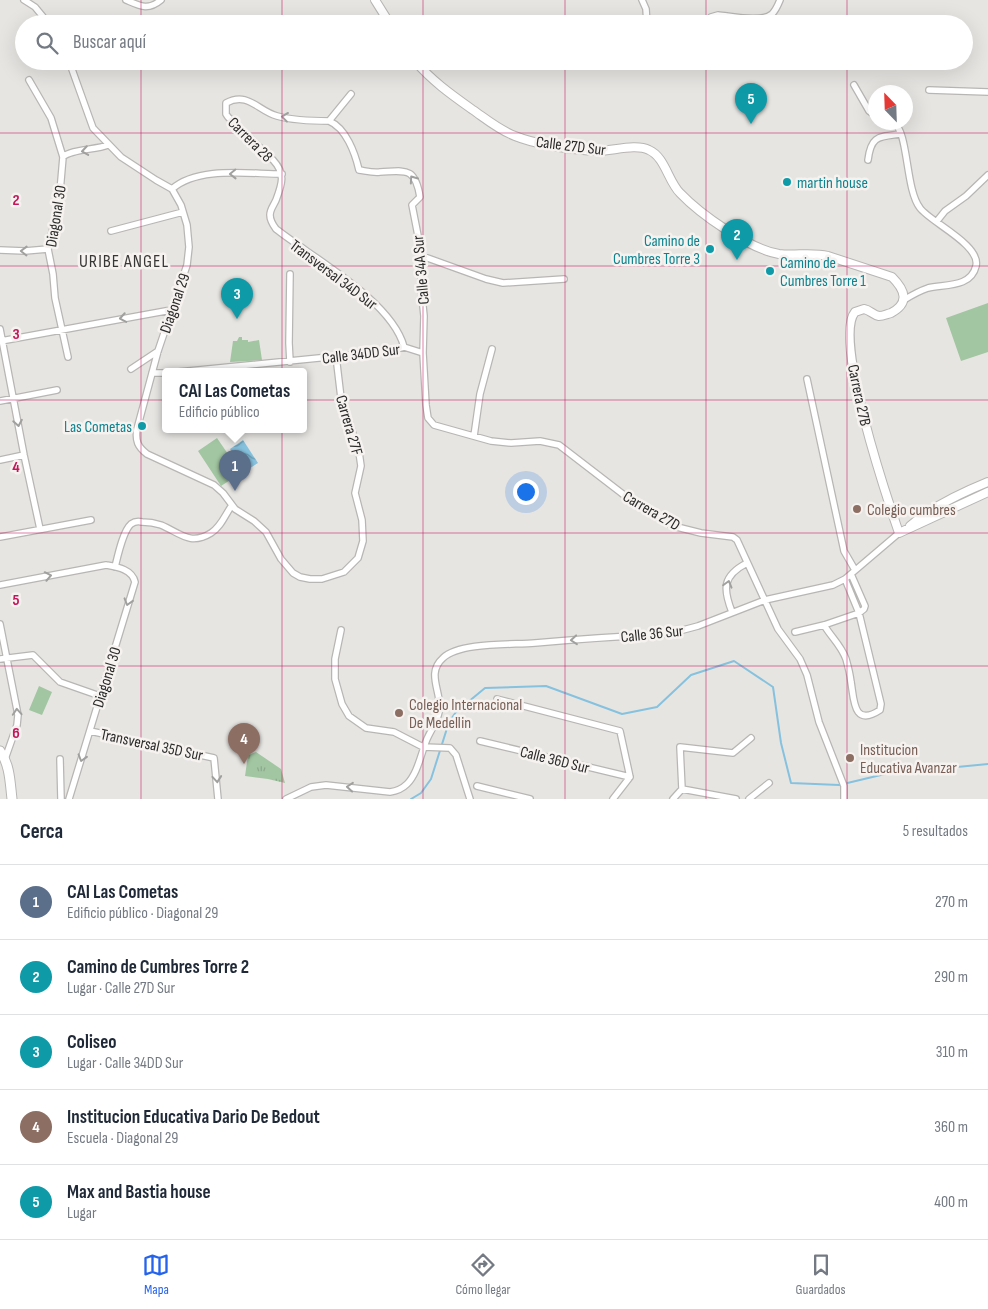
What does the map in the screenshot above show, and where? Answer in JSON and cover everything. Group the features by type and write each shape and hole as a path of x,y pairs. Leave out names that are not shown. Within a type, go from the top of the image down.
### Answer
{"main road":[{"path":"3,755 8,770 12,799"}],"street":[{"path":"126,0 148,8 161,0"},
{"path":"375,0 384,15"},
{"path":"642,0 646,15"},
{"path":"771,15 780,0"},
{"path":"26,1 35,7 42,15"},
{"path":"72,70 93,128 108,145 136,168 172,189 179,183 200,175 231,173 282,174"},
{"name":"Calle 27D Sur","path":"424,70 439,86 496,126 524,139 594,151 643,148 652,151 660,160 670,180 680,194 734,234 768,251 793,255 818,254 892,277 899,284 904,300"},
{"name":"Diagonal 30","path":"29,80 51,118 64,158 59,203 48,249 55,298 68,357"},
{"path":"854,85 868,108"},
{"path":"928,90 988,92"},
{"path":"329,121 351,94"},
{"name":"Carrera 28","path":"276,229 271,221 270,213 280,189 282,174 273,160 228,117 226,114 226,103 234,99 246,100 277,116 329,121"},
{"name":"Calle 34A Sur","path":"329,121 336,124 345,134 360,170 374,173 404,170 413,176 420,197 412,205 422,256 423,353"},
{"path":"900,130 909,178 916,202 922,210 968,247 974,254 976,261 976,266 972,273 961,282 953,286 930,288 904,300"},
{"path":"868,160 869,146 874,140 881,136 902,134"},
{"path":"64,158 68,153 101,148 108,145"},
{"path":"937,221 945,211 966,196 988,175"},
{"name":"Diagonal 29","path":"172,189 187,225 189,247 187,265 158,351 137,429 137,444 147,454 214,485 239,513 261,526 288,568 300,577 316,579 334,576 352,565 361,552"},
{"path":"111,231 183,212"},
{"name":"Transversal 34D Sur","path":"276,229 360,290 377,305 395,326 404,347"},
{"path":"0,250 48,249"},
{"path":"422,256 486,279 504,283 564,279"},
{"path":"290,274 290,362"},
{"name":"Carrera 27B","path":"902,531 881,480 860,399 851,353 850,321 852,316 859,310 869,310 879,316 885,315 898,308 904,300"},
{"path":"2,341 171,310"},
{"path":"0,329 40,530"},
{"name":"Calle 34DD Sur","path":"223,368 389,351 404,347 423,353"},
{"path":"474,436 480,394 492,349"},
{"path":"131,369 158,351"},
{"name":"Carrera 27D","path":"423,353 426,405 428,418 434,425 501,442 540,441 559,445 624,496 673,526 701,533 733,537 737,540 778,629 800,659 807,675 819,722 844,786 844,799"},
{"name":"Carrera 27F","path":"336,356 341,398 359,452 361,466 355,493 363,530 361,552"},
{"path":"152,373 162,373"},
{"path":"795,632 860,613 865,606 844,551 807,379"},
{"path":"0,401 57,390"},
{"path":"0,460 24,455"},
{"name":"Calle 36 Sur","path":"426,747 440,710 434,673 437,664 443,658 457,650 488,645 668,634 685,631 766,600 820,588 845,579 902,531 927,513 988,482"},
{"name":"Calle 36 Sur","path":"902,531 922,524 988,492"},
{"path":"0,585 97,566 115,566 128,528 132,523 139,521 169,529 178,535 193,538 206,536 220,525 232,506"},
{"path":"0,537 91,520"},
{"path":"732,612 726,597 728,581 737,568 747,563"},
{"name":"Diagonal 30","path":"69,799 135,582 134,576 129,572 115,566"},
{"path":"824,625 840,645 846,659 856,710 861,715 874,714 880,710 881,704 860,613 845,579"},
{"path":"0,624 3,658 18,715 17,725 3,755"},
{"path":"341,630 335,658 335,679 342,704 349,716 366,728 394,732 426,747 450,748 456,755 470,799"},
{"path":"3,658 33,655 60,682 100,696"},
{"path":"497,699 620,731 630,777 613,799"},
{"name":"Transversal 35D Sur","path":"90,731 214,758 218,799"},
{"path":"673,799 682,789 680,747 733,753 751,738"},
{"name":"Calle 36D Sur","path":"480,741 630,777"},
{"path":"286,799 311,786 390,792 400,790 414,776 426,747"},
{"path":"60,760 61,799"},
{"path":"749,799 769,783"},
{"path":"477,786 530,799"},
{"path":"682,789 736,799"}],"green space":[{"path":"988,303 988,352 961,361 946,318"},
{"path":"239,337 242,337 242,340 248,340 248,342 259,340 262,360 230,362 233,341 237,341"},
{"path":"217,438 241,473 221,486 198,451"},
{"path":"39,686 52,692 42,715 29,710"},
{"path":"256,752 281,769 285,783 245,776 248,755"}],"water":[{"path":"243,440 258,463 244,472 230,449"}],"waterway":[{"path":"411,799 421,793 431,779 449,722 456,712 485,688 546,686 622,714 657,707 691,675 734,661 773,687 781,743 791,783 839,785 885,774 988,764"}],"place":[{"name":"Max and Bastia house","path":"751,124"},
{"name":"martin house","path":"787,182"},
{"name":"Camino de Cumbres Torre 3","path":"710,249"},
{"name":"Camino de Cumbres Torre 2","path":"737,260"},
{"name":"Camino de Cumbres Torre 1","path":"770,271"},
{"name":"Coliseo","path":"237,319"},
{"name":"Las Cometas","path":"142,426"},
{"name":"CAI Las Cometas","path":"235,491"},
{"name":"Colegio cumbres","path":"857,509"},
{"name":"Colegio Internacional De Medellin","path":"399,713"},
{"name":"Institucion Educativa Avanzar","path":"850,758"},
{"name":"Institucion Educativa Dario De Bedout","path":"244,764"}],"district":[{"name":"URIBE ANGEL","path":"124,261"}]}
